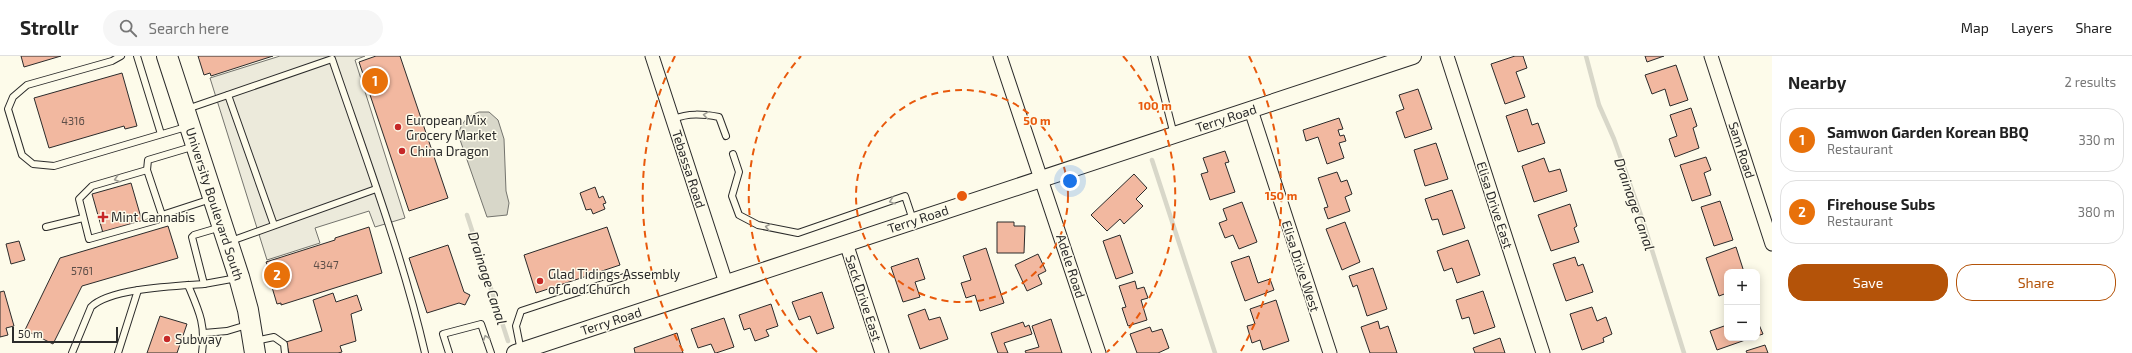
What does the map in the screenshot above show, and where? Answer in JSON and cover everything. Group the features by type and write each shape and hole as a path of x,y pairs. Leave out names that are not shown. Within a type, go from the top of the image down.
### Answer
{"main road":[{"name":"University Boulevard South","path":"167,56 239,278 253,339"}],"street":[{"name":"Tebassa Road","path":"652,56 726,283"},
{"name":"Adele Road","path":"1000,56 1035,164 1042,178 1099,353"},
{"name":"Terry Road","path":"518,352 913,220 1413,56"},
{"name":"Elisa Drive East","path":"1447,56 1543,353"},
{"name":"Sam Road","path":"1711,56 1772,244"},
{"name":"Elisa Drive West","path":"1251,110 1330,353"},
{"name":"Sack Drive East","path":"846,243 882,353"}],"lane":[{"path":"121,56 112,61 27,85 13,97 8,109 22,155 33,164 54,166 161,134 228,96 332,59 376,189 418,322 425,353"},
{"path":"137,56 161,134"},
{"path":"1154,56 1174,135"},
{"path":"228,96 274,225"},
{"path":"673,119 686,114 719,116 726,136"},
{"path":"162,215 148,170 148,160 196,145"},
{"path":"733,154 739,172 732,196 739,215 758,225 798,232 905,196 913,220"},
{"path":"148,170 92,186 79,199 89,239 157,220 162,215 213,198"},
{"path":"204,284 192,237 194,234 225,234 274,225 376,189"},
{"path":"46,227 83,218"},
{"path":"518,352 516,326 521,311 624,277"},
{"path":"72,353 91,307 96,301 138,290 188,286 239,278"},
{"path":"188,286 203,320 204,334 202,353"},
{"path":"118,353 138,290"},
{"path":"449,353 443,334 481,324 491,353"},
{"path":"204,334 227,331 253,339 274,337 284,344 285,353"}],"shaded area":[{"path":"280,56 365,56 355,60 405,218 375,227 369,211 315,228 320,243 267,260 210,78"},
{"path":"479,112 489,112 498,120 504,139 506,191 509,203 507,215 487,217 458,134 466,120"}],"building":[{"path":"21,56 61,56 24,67"},
{"path":"198,56 273,56 211,76 210,73 204,75"},
{"path":"376,56 400,56 448,198 409,211 359,62"},
{"path":"1515,56 1523,56 1527,68 1516,72 1525,97 1505,104 1491,64"},
{"path":"1645,56 1664,56 1647,62"},
{"path":"1676,65 1688,100 1670,106 1665,89 1652,94 1645,75"},
{"path":"122,73 137,126 125,129 124,126 49,148 34,98"},
{"path":"1418,89 1432,129 1405,138 1396,112 1404,109 1399,95"},
{"path":"1691,108 1697,126 1693,128 1699,148 1675,157 1669,139 1677,136 1670,115"},
{"path":"1527,109 1532,125 1538,123 1545,143 1518,152 1506,116"},
{"path":"1339,118 1343,129 1338,130 1340,136 1344,135 1346,141 1339,143 1344,158 1327,164 1318,137 1306,141 1303,130"},
{"path":"1436,143 1448,179 1425,186 1414,150"},
{"path":"1225,151 1229,162 1225,163 1235,192 1210,200 1201,174 1208,172 1203,158"},
{"path":"1706,157 1711,170 1704,173 1711,195 1692,201 1680,165"},
{"path":"1544,158 1549,172 1560,169 1567,191 1534,202 1522,166"},
{"path":"1337,172 1341,182 1347,180 1352,194 1345,197 1350,211 1328,219 1324,208 1328,207 1318,178"},
{"path":"1134,174 1147,188 1136,199 1143,206 1124,224 1120,219 1107,231 1091,215"},
{"path":"131,183 142,221 103,233 92,194"},
{"path":"595,187 599,198 603,196 606,203 603,204 605,209 593,214 591,209 586,210 580,193"},
{"path":"1452,190 1465,228 1443,235 1438,219 1432,220 1425,199"},
{"path":"1720,201 1733,240 1714,246 1701,207"},
{"path":"1242,202 1257,242 1239,249 1233,235 1225,238 1219,223 1227,220 1223,209"},
{"path":"1570,204 1577,226 1574,228 1579,242 1551,251 1538,215"},
{"path":"997,222 1014,222 1014,226 1025,226 1024,253 997,253"},
{"path":"1345,222 1360,262 1342,270 1326,229"},
{"path":"168,226 178,258 82,286 53,344 25,330 60,258"},
{"path":"369,227 382,273 281,305 281,303 277,304 266,267 268,267 266,262 335,240 335,238"},
{"path":"607,227 620,265 536,293 524,255"},
{"path":"1120,235 1133,273 1116,279 1103,241"},
{"path":"1468,240 1480,275 1457,283 1452,268 1444,271 1437,251"},
{"path":"19,241 25,260 11,264 6,244"},
{"path":"448,245 464,292 470,295 465,305 459,303 427,313 409,258"},
{"path":"1736,247 1743,269 1724,269 1724,294 1719,296 1706,258"},
{"path":"986,248 1004,303 980,311 975,295 966,298 961,283 971,280 963,256"},
{"path":"1038,254 1046,271 1038,275 1042,284 1027,291 1015,265"},
{"path":"1249,256 1258,283 1270,279 1274,290 1245,301 1231,262"},
{"path":"1575,257 1578,266 1583,264 1593,292 1566,301 1553,264"},
{"path":"918,258 925,279 915,282 920,297 903,302 891,267"},
{"path":"1373,268 1387,309 1367,316 1357,285 1353,287 1349,276"},
{"path":"1135,281 1137,289 1144,287 1148,298 1141,300 1147,320 1128,326 1122,308 1126,307 1119,286"},
{"path":"4,291 14,326 6,328 8,335 0,337 0,292"},
{"path":"1483,291 1495,327 1474,334 1469,317 1462,319 1456,300"},
{"path":"822,292 834,328 817,334 810,316 799,320 792,302"},
{"path":"333,293 336,302 357,295 362,310 351,314 356,341 340,346 342,352 338,353 289,353 286,342 322,331 313,300"},
{"path":"1276,300 1289,341 1263,350 1260,340 1252,343 1247,326 1255,324 1250,309"},
{"path":"771,304 778,326 766,330 769,336 755,341 750,328 744,330 739,315"},
{"path":"1592,307 1597,321 1606,317 1612,334 1603,338 1604,342 1582,350 1570,314"},
{"path":"925,309 929,320 940,317 948,339 920,349 908,315"},
{"name":"Subway","path":"160,316 187,324 177,353 147,353"},
{"path":"724,318 734,347 716,353 711,344 698,348 691,329"},
{"path":"1051,319 1062,353 1026,353 1025,351 1039,347 1032,326"},
{"path":"1378,321 1380,329 1388,326 1397,353 1370,353 1361,327"},
{"path":"1023,322 1025,327 1029,325 1032,334 1004,343 1008,353 998,353 991,333"},
{"path":"1724,326 1724,341 1742,341 1717,350 1710,331"},
{"path":"1150,327 1152,332 1162,329 1169,348 1158,353 1137,353 1130,334"},
{"path":"1760,327 1763,334 1760,335"},
{"path":"677,333 683,353 635,353 634,348"},
{"path":"1500,338 1505,353 1475,353 1473,348"},
{"path":"1765,345 1768,353 1747,353 1746,351"}],"waterway":[{"name":"Drainage Canal","path":"1586,56 1599,105 1614,139 1642,218 1684,353"},
{"path":"1152,160 1215,353"},
{"name":"Drainage Canal","path":"467,215 508,341"}],"place":[{"name":"Samwon Garden Korean BBQ","path":"375,81"},
{"name":"European Mix Grocery Market","path":"398,127"},
{"name":"China Dragon","path":"402,151"},
{"name":"Mint Cannabis","path":"103,217"},
{"name":"Firehouse Subs","path":"277,275"},
{"name":"Glad Tidings Assembly of God Church","path":"540,281"},
{"name":"Subway","path":"167,339"}]}
